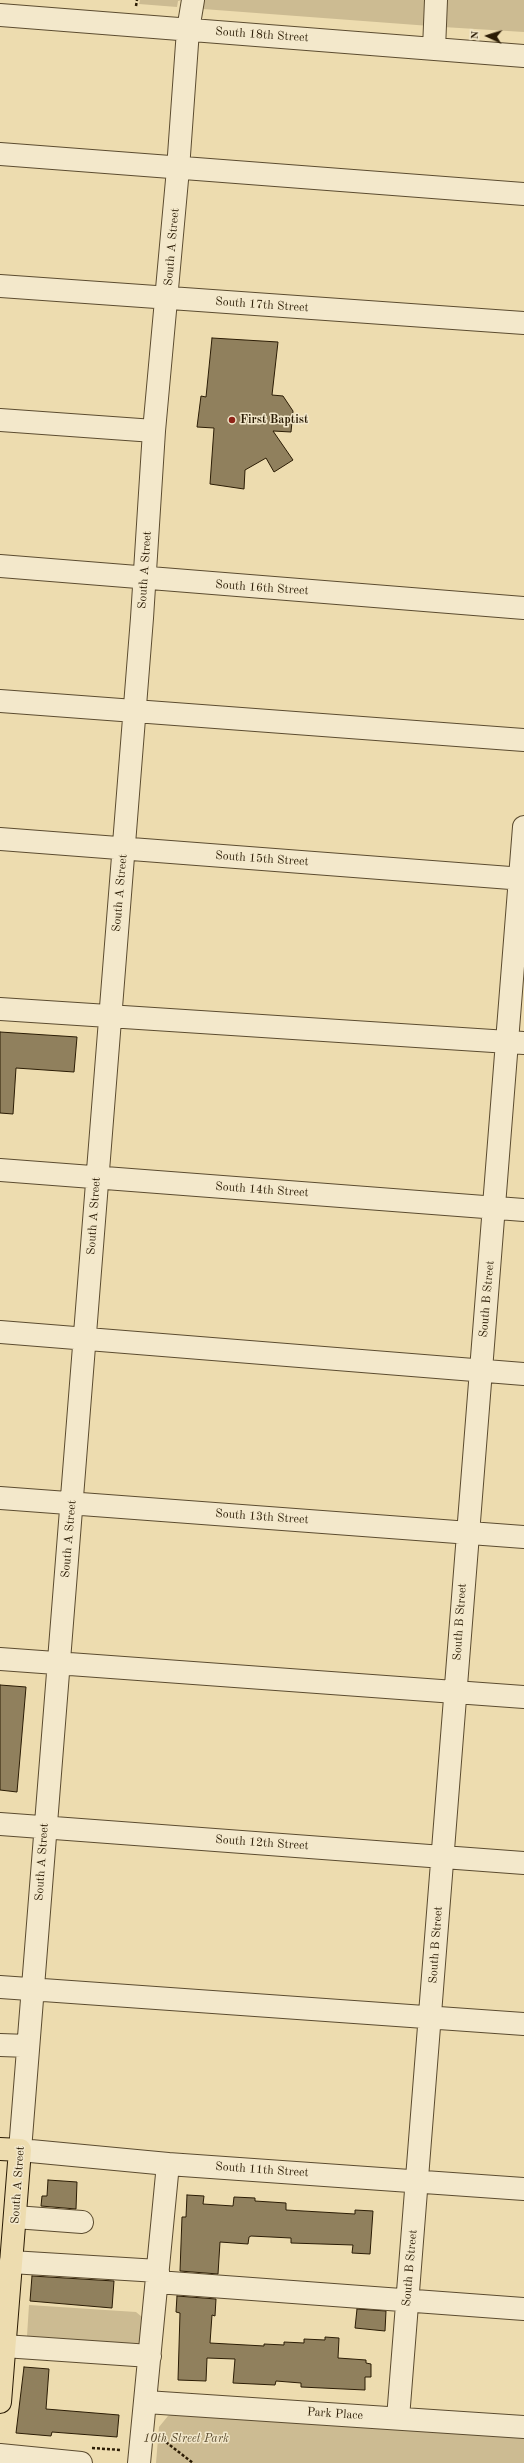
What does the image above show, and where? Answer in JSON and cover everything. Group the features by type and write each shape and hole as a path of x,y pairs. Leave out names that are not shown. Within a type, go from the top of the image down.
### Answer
{"main road":[{"name":"South A Street","path":"0,2402 4,2300 12,2262 15,2217 10,2150"}],"street":[{"name":"South A Street","path":"10,2150 28,2046 73,1502 97,1177 145,579 154,431 178,169 188,30 193,0"},
{"path":"434,49 436,0"},
{"name":"South 18th Street","path":"0,15 524,56"},
{"path":"0,154 178,169 524,194"},
{"name":"South 17th Street","path":"0,286 524,323"},
{"path":"0,420 154,431"},
{"name":"South 16th Street","path":"0,566 145,579 524,608"},
{"path":"0,701 524,740"},
{"name":"South B Street","path":"398,2418 418,2181 467,1532 495,1208 516,1043 524,826"},
{"name":"South 15th Street","path":"0,839 522,879"},
{"path":"0,1009 516,1043"},
{"name":"South 14th Street","path":"0,1170 524,1210"},
{"path":"0,1332 524,1374"},
{"name":"South 13th Street","path":"0,1498 73,1502 524,1537"},
{"path":"0,1659 524,1697"},
{"name":"South 12th Street","path":"0,1824 524,1863"},
{"path":"0,1987 524,2024"},
{"path":"0,2045 28,2046"},
{"name":"South 11th Street","path":"10,2150 168,2164 524,2189"},
{"path":"139,2463 168,2164"},
{"path":"15,2217 82,2222"},
{"path":"12,2262 408,2300 524,2309"},
{"path":"3,2354 150,2356"},
{"name":"Park Place","path":"146,2402 524,2427"},
{"path":"0,2455 81,2463"}],"path":[{"path":"136,6 137,0"},
{"path":"162,2439 193,2463"}],"green space":[{"path":"140,0 182,0 178,1 177,7 139,4"},
{"path":"204,0 431,0 430,26 203,9"},
{"path":"444,0 524,0 524,32 443,27"},
{"path":"29,2305 136,2312 142,2317 140,2344 27,2336"},
{"name":"10th Street Park","path":"174,2414 524,2438 524,2463 156,2463 159,2427 168,2416"}],"building":[{"path":"212,338 278,342 272,395 283,396 293,411 291,432 273,431 293,460 274,472 266,458 245,470 244,489 210,484 214,428 197,427 201,396 206,397"},
{"path":"0,1032 77,1037 74,1072 16,1068 13,1114 0,1113"},
{"path":"0,1685 26,1687 17,1792 0,1790"},
{"path":"48,2180 77,2182 76,2209 41,2206 42,2196 47,2196"},
{"path":"187,2195 204,2196 203,2204 233,2206 234,2197 255,2198 255,2201 286,2203 286,2210 355,2214 355,2210 373,2211 370,2254 352,2253 353,2245 291,2243 291,2238 251,2236 249,2237 248,2244 220,2242 218,2274 180,2271 182,2217 186,2217"},
{"path":"32,2276 114,2281 112,2308 30,2301"},
{"path":"177,2296 216,2299 215,2316 212,2315 210,2343 264,2346 264,2344 284,2345 284,2342 304,2343 304,2339 325,2340 325,2337 339,2338 338,2358 366,2360 366,2363 371,2364 371,2377 365,2377 365,2390 301,2387 301,2383 276,2381 275,2385 233,2383 235,2359 207,2358 206,2381 178,2380 180,2313 176,2312"},
{"path":"357,2309 386,2311 385,2331 355,2328"},
{"path":"24,2367 49,2369 46,2409 119,2415 117,2437 52,2432 51,2436 16,2433"}],"place":[{"name":"First Baptist","path":"232,420"}]}
